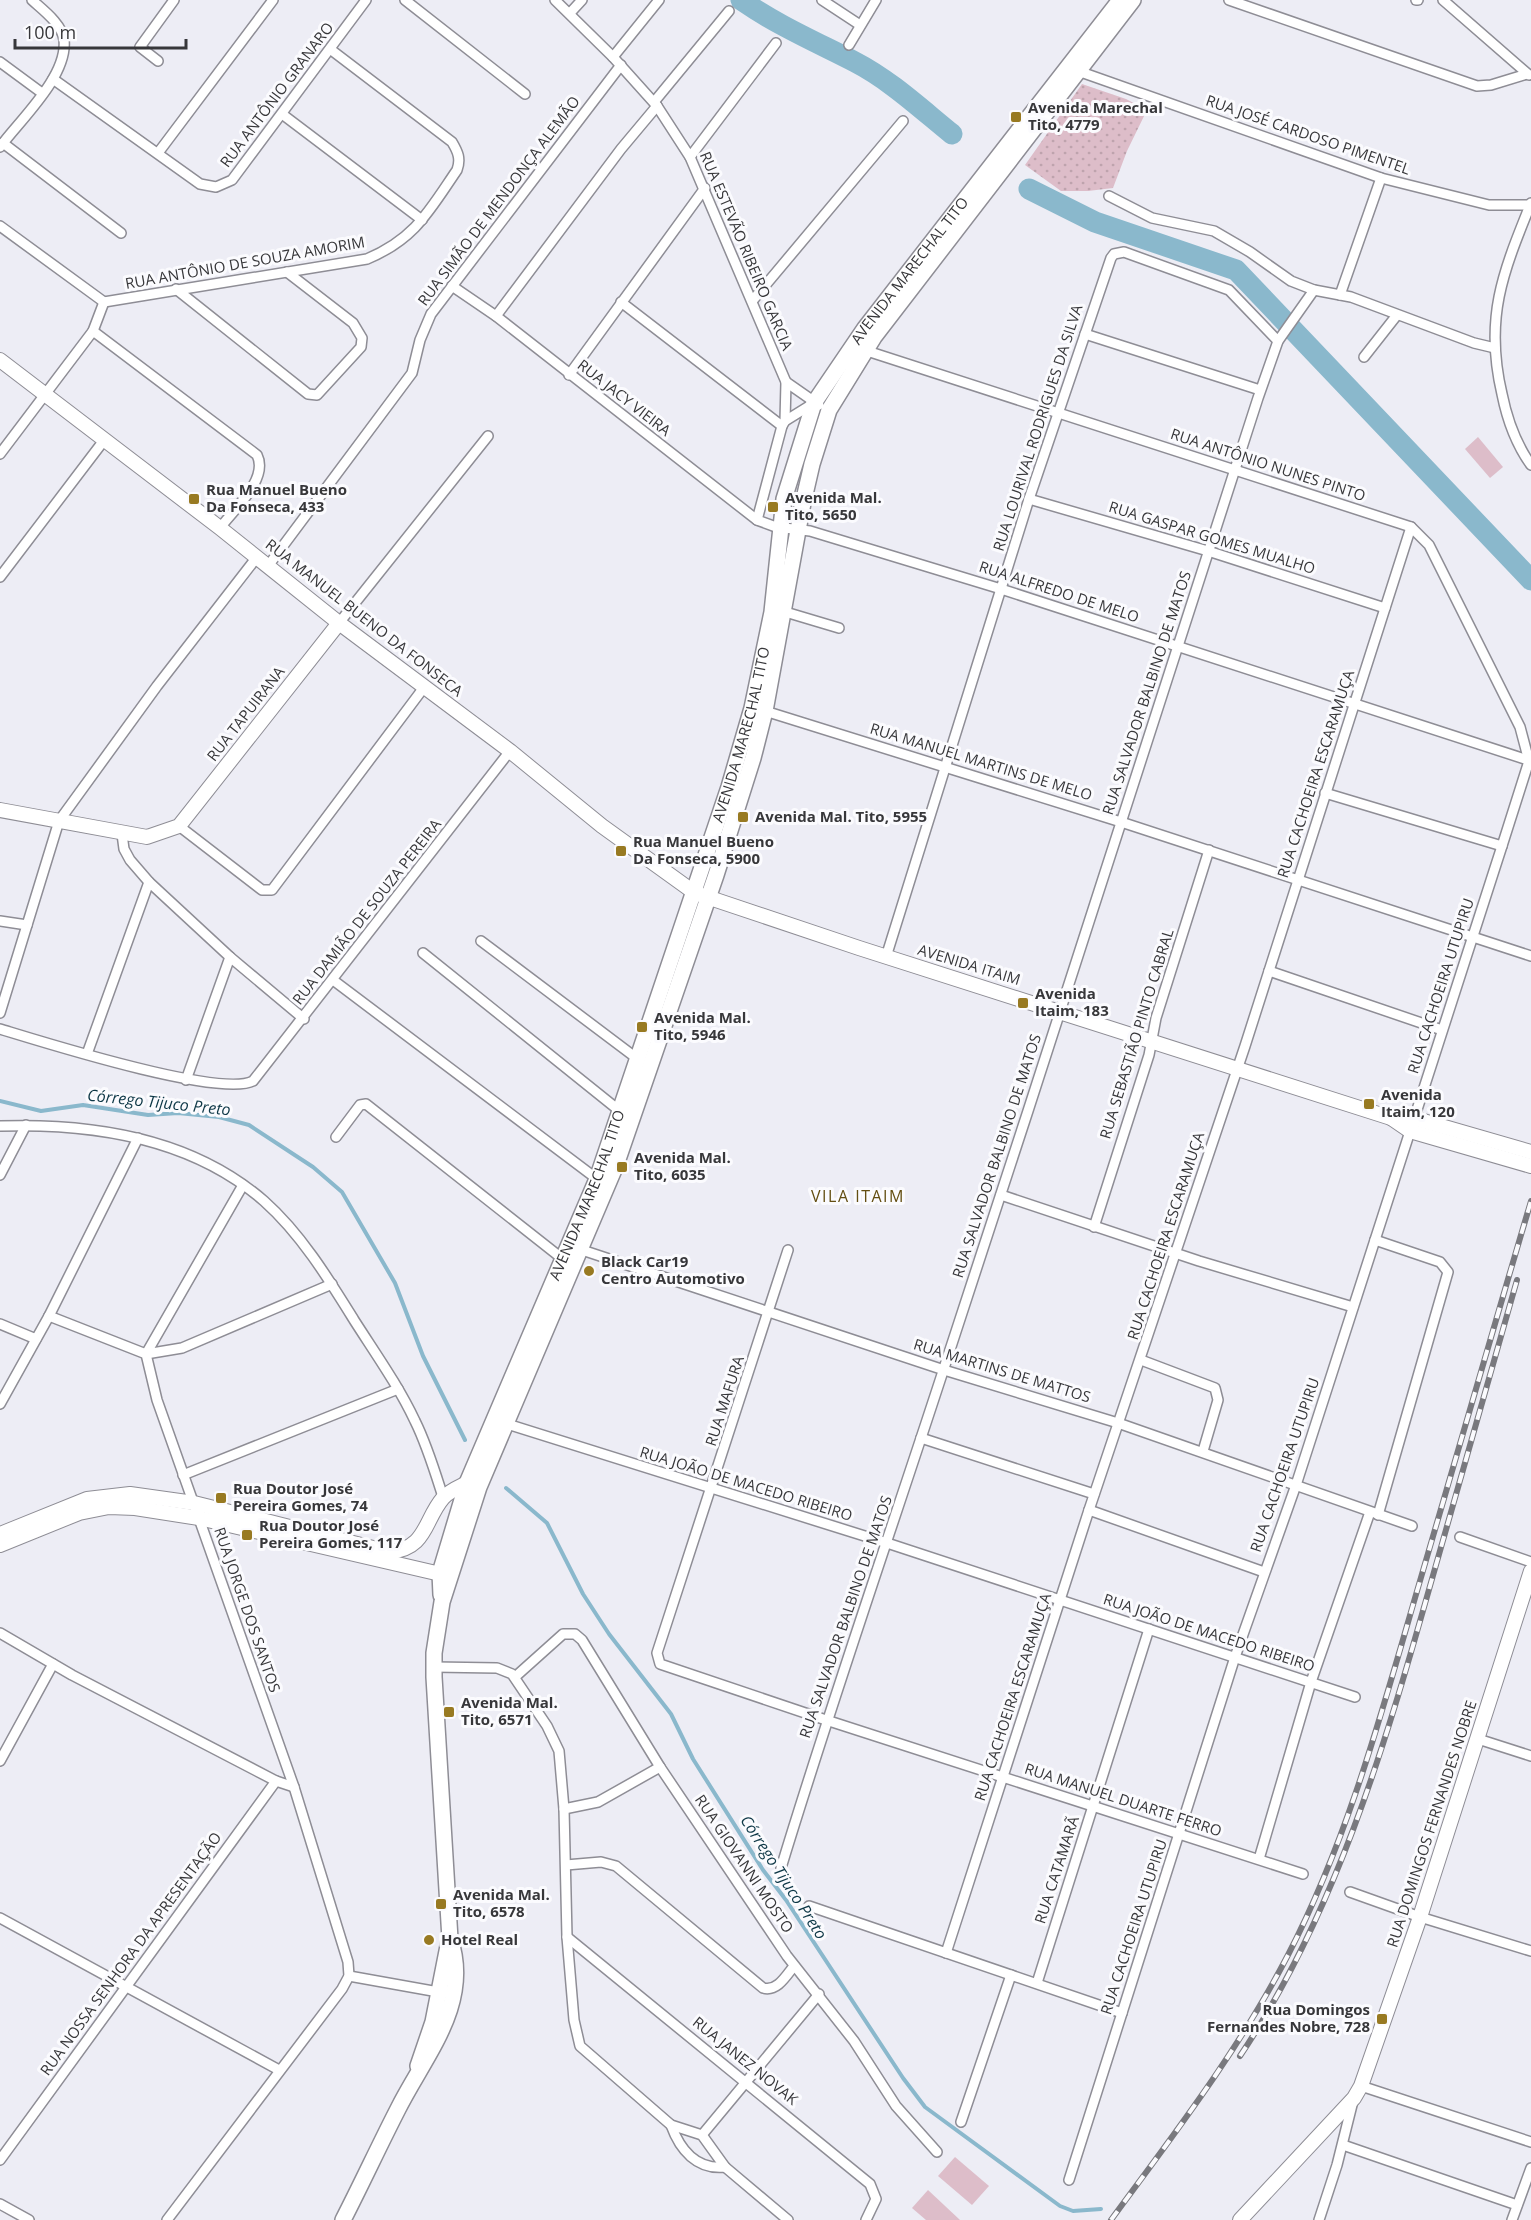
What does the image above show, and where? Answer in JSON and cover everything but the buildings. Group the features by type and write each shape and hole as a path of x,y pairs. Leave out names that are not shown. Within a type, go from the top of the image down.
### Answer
{"main road":[{"name":"AVENIDA MARECHAL TITO","path":"343,2220 417,2073 446,1994 450,1939 434,1667 442,1602 439,1573 467,1483 597,1179 639,1060 753,758 765,711 782,611 812,464 829,410 864,350 1093,52 1093,45 1120,12 1122,0"},
{"name":"AVENIDA MARECHAL TITO","path":"439,1573 582,1250 616,1165 702,895 752,708 772,612 784,499 814,403 865,328 1122,0"}],"street":[{"path":"32,0 52,19 64,39 61,62 54,79 2,145 121,233"},
{"path":"158,61 140,47 174,0"},
{"path":"158,153 273,0"},
{"name":"RUA ANTÔNIO GRANARO","path":"54,79 200,184 209,187 224,185 232,180 366,0"},
{"path":"405,0 525,94"},
{"name":"RUA ESTEVÃO RIBEIRO GARCIA","path":"555,0 621,65 656,104 690,156 786,382 783,424 758,520"},
{"path":"570,14 582,0"},
{"path":"613,57 658,0"},
{"path":"822,0 860,25"},
{"path":"849,45 876,0"},
{"path":"1229,0 1477,86 1491,85 1529,75"},
{"path":"1443,0 1529,75"},
{"path":"496,316 621,149 729,11"},
{"path":"690,156 776,43"},
{"name":"RUA ANTÔNIO DE SOUZA AMORIM","path":"104,302 367,259 389,250 404,239 422,220 457,170 460,162 458,153 452,142 330,49"},
{"path":"0,62 42,93"},
{"name":"RUA SIMÃO DE MENDONÇA ALEMÃO","path":"268,566 412,373 424,328 452,286 621,65"},
{"name":"RUA JOSÉ CARDOSO PIMENTEL","path":"1078,71 1381,178 1489,205 1531,204"},
{"path":"282,114 422,220"},
{"path":"753,300 903,121"},
{"path":"1340,295 1381,178"},
{"path":"569,375 705,188"},
{"path":"1109,196 1152,218 1214,231 1250,252 1291,281 1314,290 1340,295 1495,348"},
{"path":"1531,204 1508,261 1498,297 1494,324 1495,348 1506,413 1515,437 1531,465"},
{"path":"0,226 104,302 93,331 0,454"},
{"name":"RUA LOURIVAL RODRIGUES DA SILVA","path":"886,957 1029,499 1114,254 1124,252 1229,290 1281,337"},
{"path":"176,289 308,394 317,395 361,347 362,338 352,323 287,272"},
{"name":"RUA JACY VIEIRA","path":"452,286 496,316 758,520 780,527"},
{"name":"RUA SALVADOR BALBINO DE MATOS","path":"781,1868 826,1720 944,1370 1260,390 1281,337 1314,290"},
{"path":"621,302 783,424 814,403"},
{"path":"1364,357 1397,315"},
{"path":"93,331 257,455 261,462 259,475 220,528"},
{"path":"1085,334 1260,390"},
{"name":"RUA ANTÔNIO NUNES PINTO","path":"864,350 1411,528 1429,545 1523,735 1530,761"},
{"name":"RUA MANUEL BUENO DA FONSECA","path":"0,360 220,528 339,623 510,751 602,826 702,895"},
{"path":"786,382 814,403 829,410"},
{"path":"339,623 488,436"},
{"path":"0,577 105,439"},
{"name":"RUA GASPAR GOMES MUALHO","path":"1029,499 1208,551 1385,608"},
{"name":"RUA ALFREDO DE MELO","path":"780,527 798,529 1001,589 1530,761"},
{"name":"RUA CACHOEIRA ESCARAMUÇA","path":"946,1953 1094,1494 1238,1067 1411,528"},
{"path":"0,1013 58,821 157,686 257,557"},
{"path":"782,611 839,628"},
{"name":"RUA TAPUIRANA","path":"179,826 339,623"},
{"path":"0,810 147,837 179,826 262,890 270,891 425,686"},
{"name":"RUA MANUEL MARTINS DE MELO","path":"765,711 1209,850 1473,937 1530,953"},
{"name":"RUA DAMIÃO DE SOUZA PEREIRA","path":"186,1080 243,1085 253,1081 304,1019 510,751"},
{"name":"RUA CACHOEIRA UTUPIRU","path":"1069,2180 1235,1658 1296,1485 1530,761"},
{"path":"1325,793 1502,846"},
{"path":"122,834 124,849 130,860 149,882 230,957 304,1019"},
{"name":"RUA SEBASTIÃO PINTO CABRAL","path":"1094,1227 1209,850"},
{"path":"87,1054 149,882"},
{"name":"AVENIDA ITAIM","path":"702,895 886,957 1060,1010 1412,1125 1531,1152"},
{"path":"0,921 27,926"},
{"path":"481,941 639,1060"},
{"path":"423,953 621,1112"},
{"path":"0,1029 186,1080 230,957"},
{"path":"1269,971 1442,1030"},
{"path":"333,980 597,1179"},
{"path":"336,1137 360,1105 366,1104 564,1260"},
{"path":"0,1175 26,1125"},
{"path":"0,1126 60,1125 138,1138 175,1147 210,1163 264,1202 294,1234 332,1284 398,1389 423,1437 443,1497"},
{"name":"AVENIDA ITAIM","path":"1435,1131 1531,1166"},
{"path":"0,1404 49,1316 138,1138"},
{"path":"146,1354 243,1185"},
{"path":"1001,1195 1094,1227 1353,1307"},
{"path":"1258,1859 1311,1682 1374,1513 1448,1272 1440,1262 1375,1240"},
{"name":"RUA MARTINS DE MATTOS","path":"582,1250 944,1370 1203,1451 1412,1526"},
{"name":"RUA MAFURA","path":"660,1664 657,1653 712,1490 788,1250"},
{"path":"49,1316 146,1354 182,1348 332,1284"},
{"path":"0,1324 36,1339"},
{"name":"RUA JORGE DOS SANTOS","path":"146,1354 157,1400 294,1787 345,1946 349,1976"},
{"path":"1141,1360 1215,1388 1218,1400 1203,1451"},
{"path":"183,1475 398,1389"},
{"name":"RUA JOÃO DE MACEDO RIBEIRO","path":"504,1423 887,1543 1355,1697"},
{"path":"921,1438 1094,1494"},
{"path":"0,1534 66,1506 109,1495 130,1494 194,1503 389,1552 399,1551 412,1544 427,1528 443,1497 467,1483"},
{"path":"0,1545 57,1520 109,1507 135,1508 199,1518 439,1573"},
{"path":"1089,1510 1264,1572"},
{"path":"1460,1537 1531,1562"},
{"path":"412,1544 417,1558 439,1573"},
{"name":"RUA DOMINGOS FERNANDES NOBRE","path":"1319,2220 1357,2092 1420,1917 1531,1571"},
{"name":"RUA CATAMARÃ","path":"1037,1983 1149,1629"},
{"path":"0,1633 53,1664 276,1781 294,1787"},
{"name":"RUA GIOVANNI MOSTO","path":"515,1677 563,1634 574,1635 582,1640 660,1767 794,1966 819,1994 870,2063 896,2106 937,2152"},
{"path":"0,1761 53,1664"},
{"name":"RUA MANUEL DUARTE FERRO","path":"660,1664 1179,1836 1303,1874"},
{"path":"434,1667 497,1668 515,1677 547,1726 559,1750 564,1809 567,1937 574,2020 580,2046 671,2125 702,2135 725,2168 788,2220"},
{"path":"1478,1739 1531,1756"},
{"path":"564,1809 598,1802 660,1767"},
{"name":"RUA NOSSA SENHORA DA APRESENTAÇÃO","path":"0,2160 276,1781"},
{"path":"566,1865 601,1862 616,1866 763,1988 768,1990 776,1986 794,1966"},
{"path":"1350,1892 1420,1917 1531,1951"},
{"path":"809,1906 1122,2013"},
{"path":"0,1918 279,2070"},
{"name":"RUA JANEZ NOVAK","path":"567,1937 870,2184 876,2199 870,2219"},
{"path":"961,2122 1011,1975"},
{"path":"167,2220 349,1976 446,1994"},
{"path":"702,2135 819,1994"},
{"path":"1240,2220 1357,2092 1531,2142"},
{"path":"671,2125 676,2140 695,2160 711,2169 725,2168"},
{"path":"1343,2145 1517,2205"},
{"path":"1512,2220 1531,2168"},
{"path":"0,2204 29,2220"}],"shaded area":[{"path":"1082,84 1126,99 1147,110 1127,151 1113,188 1061,191 1025,165"},
{"path":"1478,437 1503,467 1490,478 1465,449"},
{"path":"955,2157 989,2186 972,2205 938,2176"},
{"path":"928,2190 960,2220 926,2220 912,2208"}],"waterway":[{"path":"741,0 881,77 952,134"},
{"path":"1029,189 1095,222 1236,270 1531,580"},
{"name":"Córrego Tijuco Preto","path":"0,1101 41,1111 83,1105 148,1115 178,1113 219,1117 249,1125 313,1167 342,1192 395,1283 423,1356 465,1440"},
{"name":"Córrego Tijuco Preto","path":"506,1488 547,1523 583,1594 609,1634 671,1714 693,1759 763,1870 786,1900 903,2078 925,2107 1060,2206 1073,2211 1101,2209"}],"railway":[{"path":"1111,2220 1205,2091 1249,2024 1288,1955 1327,1869 1375,1735 1531,1201"},
{"path":"1240,2056 1274,2002 1303,1946 1330,1888 1375,1769 1413,1647 1517,1280"}],"place":[{"name":"Avenida Marechal Tito, 4779","path":"1016,117"},
{"name":"Rua Manuel Bueno Da Fonseca, 433","path":"194,499"},
{"name":"Avenida Mal. Tito, 5650","path":"773,507"},
{"name":"Avenida Mal. Tito, 5955","path":"743,817"},
{"name":"Rua Manuel Bueno Da Fonseca, 5900","path":"621,851"},
{"name":"Avenida Itaim, 183","path":"1023,1003"},
{"name":"Avenida Mal. Tito, 5946","path":"642,1027"},
{"name":"Avenida Itaim, 120","path":"1369,1104"},
{"name":"Avenida Mal. Tito, 6035","path":"622,1167"},
{"name":"Black Car19 Centro Automotivo","path":"589,1271"},
{"name":"Rua Doutor José Pereira Gomes, 74","path":"221,1498"},
{"name":"Rua Doutor José Pereira Gomes, 117","path":"247,1535"},
{"name":"Avenida Mal. Tito, 6571","path":"449,1712"},
{"name":"Avenida Mal. Tito, 6578","path":"441,1904"},
{"name":"Hotel Real","path":"429,1940"},
{"name":"Rua Domingos Fernandes Nobre, 728","path":"1382,2019"}],"district":[{"name":"VILA ITAIM","path":"858,1196"}]}
